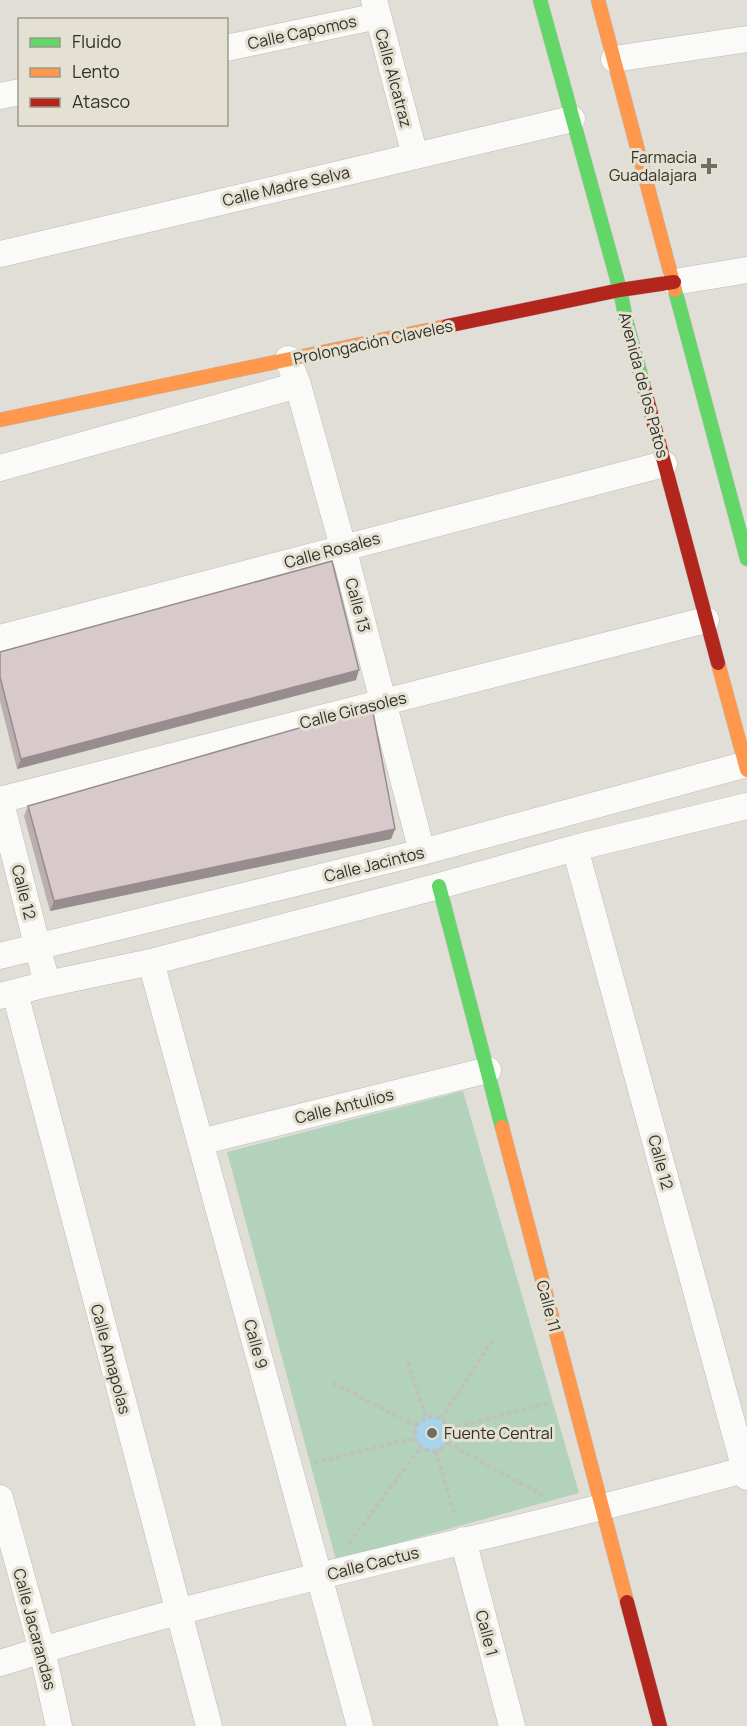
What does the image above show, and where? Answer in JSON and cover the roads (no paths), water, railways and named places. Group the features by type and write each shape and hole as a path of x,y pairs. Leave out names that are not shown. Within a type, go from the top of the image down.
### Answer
{"street":[{"name":"Avenida de los Patos","path":"541,0 747,766"},
{"path":"598,0 747,559"},
{"name":"Calle Capomos","path":"228,47 376,8"},
{"name":"Calle Alcatraz","path":"376,8 415,156"},
{"path":"614,59 747,39"},
{"path":"0,96 18,92"},
{"name":"Calle Madre Selva","path":"0,254 572,119"},
{"name":"Prolongación Claveles","path":"0,420 620,290 747,270"},
{"name":"Calle 13","path":"288,359 298,385 343,548 422,852"},
{"path":"0,468 298,385"},
{"name":"Calle Rosales","path":"0,638 664,464"},
{"name":"Calle Girasoles","path":"0,800 706,620"},
{"name":"Calle Jacintos","path":"0,956 422,852 747,766"},
{"name":"Calle 12","path":"0,800 47,984"},
{"path":"8,995 47,984 151,962 575,848 747,806"},
{"name":"Calle 12","path":"575,848 746,1472"},
{"name":"Calle 11","path":"439,886 660,1726"},
{"name":"Calle 9","path":"151,962 360,1726"},
{"name":"Calle Amapolas","path":"8,995 209,1726"},
{"name":"Calle Antulios","path":"200,1142 488,1070"},
{"name":"Calle Cactus","path":"0,1664 178,1612 319,1576 461,1533 602,1507 746,1472"},
{"name":"Calle Jacarandas","path":"0,1498 42,1650 59,1726"},
{"name":"Calle 1","path":"461,1533 512,1726"}],"water":[{"path":"432,1416 444,1421 449,1433 444,1445 432,1450 420,1445 415,1433 420,1421"}],"place":[{"name":"Farmacia Guadalajara","path":"709,166"},
{"name":"Fuente Central","path":"432,1433"}]}
